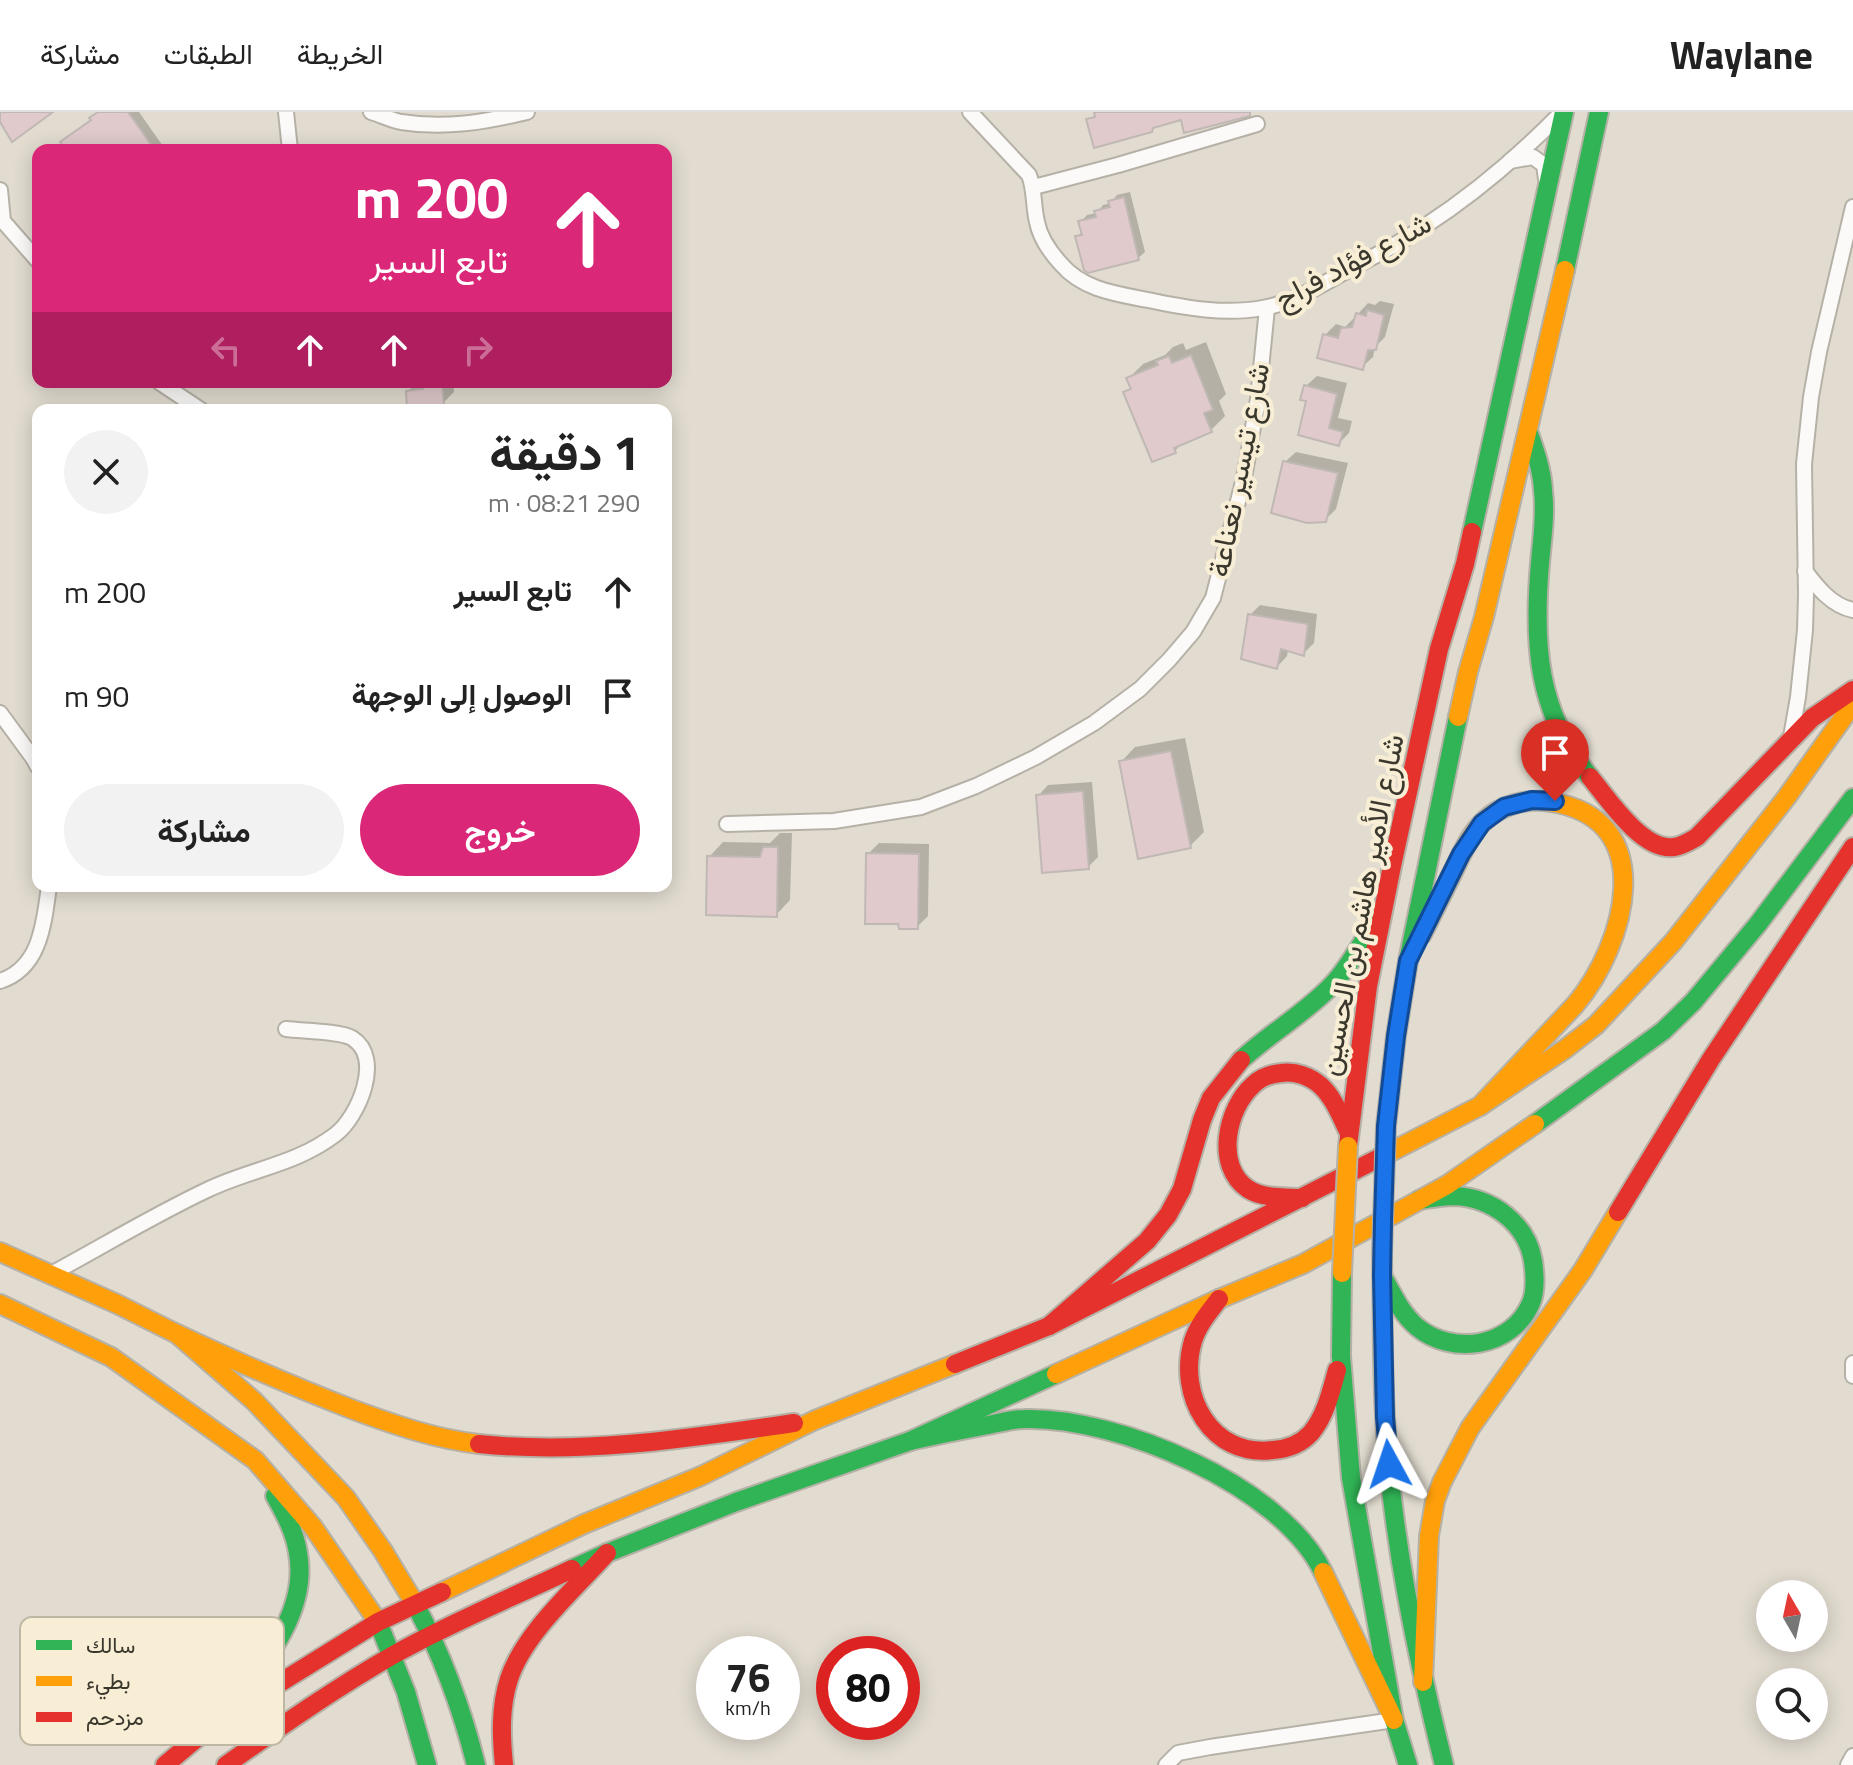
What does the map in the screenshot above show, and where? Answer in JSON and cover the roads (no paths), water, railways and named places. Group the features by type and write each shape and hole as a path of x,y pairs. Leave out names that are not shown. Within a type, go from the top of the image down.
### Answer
{"main road":[{"name":"شارع الأمير هاشم بن الحسين","path":"1408,1765 1394,1720 1351,1478 1341,1356 1349,1139 1368,986 1384,909 1439,649 1465,564 1563,112"},
{"name":"شارع الأمير هاشم بن الحسين","path":"1444,1765 1423,1682 1391,1487 1385,1417 1382,1275 1386,1126 1408,961 1464,686 1484,617 1599,112"},
{"path":"1528,429 1540,465 1544,503 1537,620 1544,692 1564,742 1635,830 1656,846 1669,849 1683,846 1710,826 1812,718 1853,690"},
{"path":"284,1680 378,1622 415,1604 584,1524 701,1476 815,1420 1049,1326 1480,1106 1596,1025 1628,991 1673,942 1786,798 1853,704"},
{"path":"284,1725 393,1655 432,1634 607,1553 736,1502 910,1441 1219,1299 1303,1264 1447,1185 1663,1031 1693,1002 1758,924 1853,798"},
{"path":"1408,961 1469,841 1482,823 1504,807 1532,800 1575,805 1599,820 1608,830 1622,864 1625,888 1616,932 1581,997 1480,1106"},
{"path":"1423,1682 1431,1528 1435,1501 1455,1455 1470,1428 1583,1270 1711,1059 1853,847"},
{"path":"1049,1326 1147,1241 1168,1215 1182,1189 1211,1098 1225,1078 1260,1042 1296,1017 1335,982 1384,909"},
{"path":"1302,1198 1265,1197 1243,1184 1237,1176 1229,1158 1228,1137 1231,1121 1251,1085 1277,1071 1305,1075 1327,1093 1349,1139"},
{"path":"1382,1275 1410,1319 1428,1334 1457,1346 1472,1346 1508,1333 1531,1302 1535,1282 1531,1248 1515,1223 1501,1211 1461,1197 1419,1200"},
{"path":"0,1252 316,1397 420,1433 461,1442 533,1448 625,1446 815,1420"},
{"path":"1219,1299 1199,1327 1192,1345 1190,1377 1191,1393 1199,1413 1210,1430 1221,1439 1246,1450 1261,1452 1298,1443 1309,1435 1325,1410 1341,1356"},
{"path":"0,1304 111,1357 255,1460 313,1527 378,1622 393,1655 427,1765"},
{"path":"177,1334 254,1401 346,1498 383,1551 432,1634 452,1684 476,1765"},
{"path":"910,1441 1025,1419 1065,1422 1102,1429 1172,1454 1211,1471 1251,1494 1283,1519 1312,1551 1394,1720"},
{"path":"255,1460 286,1516 299,1556 298,1589 293,1610 284,1627"},
{"path":"504,1765 502,1718 515,1664 535,1632 607,1553"},
{"path":"165,1765 189,1745"},
{"path":"226,1765 254,1745"}],"street":[{"path":"286,112 289,144"},
{"path":"371,112 400,122 444,126 473,124 527,112"},
{"name":"شارع فؤاد فراج","path":"970,112 1029,175 1034,187 1037,224 1044,242 1063,267 1105,292 1211,311 1267,308 1295,298 1423,228 1460,202 1563,112"},
{"path":"1034,187 1257,124"},
{"path":"1509,161 1533,157 1544,165 1547,187"},
{"path":"0,190 1,226 32,255"},
{"path":"1791,738 1802,670 1805,619 1804,464 1811,397 1853,207"},
{"name":"شارع تيسير نعناعة","path":"727,824 834,821 921,807 976,786 1036,757 1094,723 1140,689 1193,632 1213,598 1244,478 1258,399 1267,308"},
{"path":"168,388 192,404"},
{"path":"1805,571 1829,597 1853,610"},
{"path":"0,713 32,757"},
{"path":"0,981 11,977 22,967 40,940 48,892"},
{"path":"51,1274 209,1189 306,1153 344,1126 359,1105 365,1085 367,1064 361,1047 343,1035 286,1029"},
{"path":"1853,1363 1853,1376"},
{"path":"1166,1765 1178,1753 1394,1720"},
{"path":"1848,1765 1853,1756"}]}
